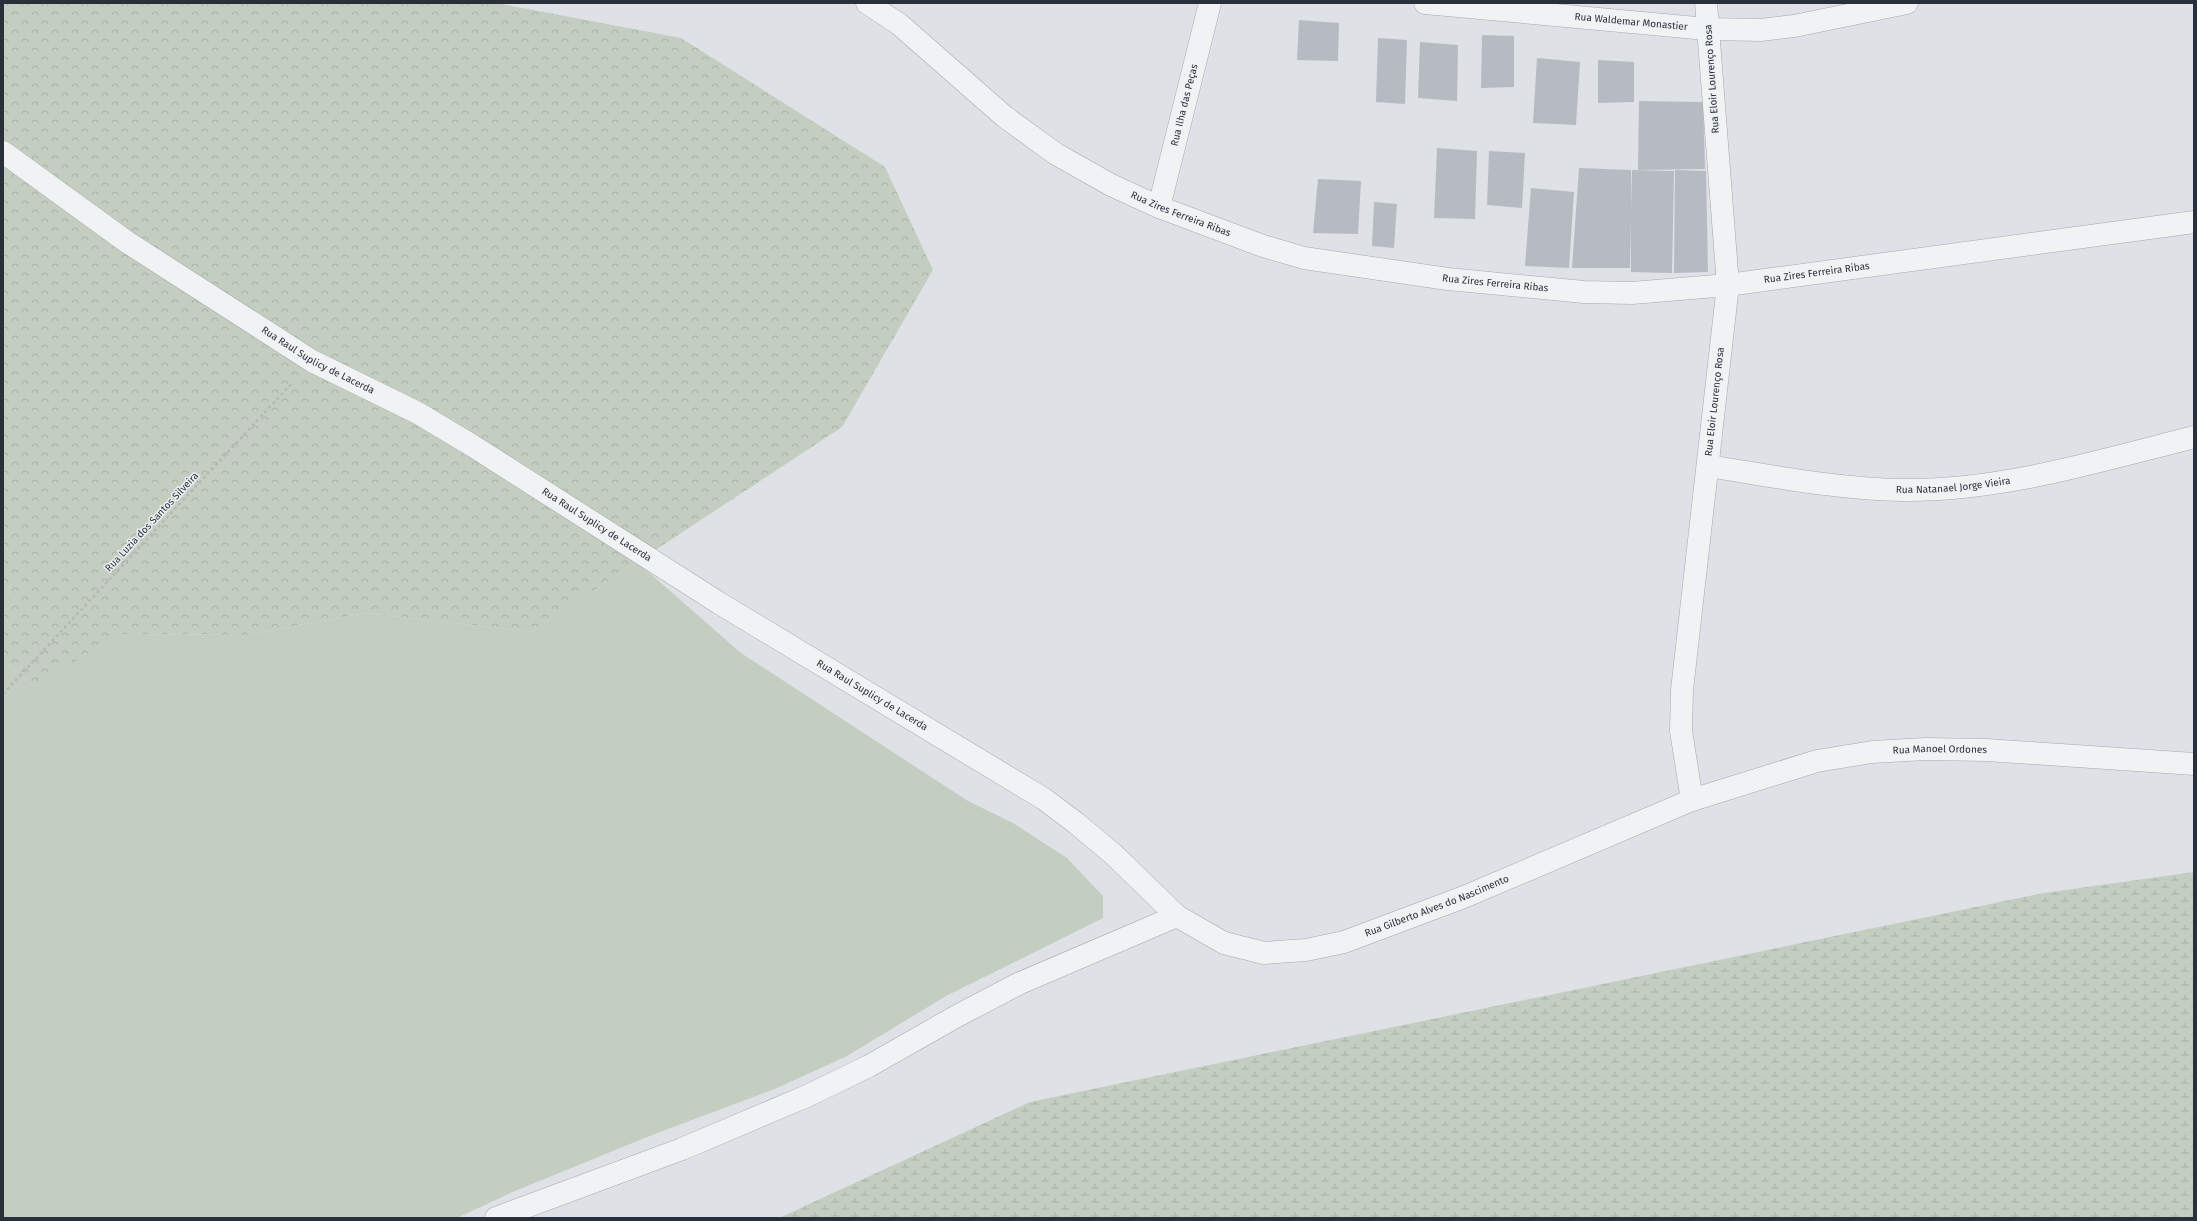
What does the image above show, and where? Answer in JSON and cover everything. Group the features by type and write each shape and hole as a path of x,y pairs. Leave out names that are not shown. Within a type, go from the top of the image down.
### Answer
{"street":[{"name":"Rua Zires Ferreira Ribas","path":"867,3 898,24 1006,117 1056,154 1111,185 1159,207 1263,246 1304,258 1400,273 1584,292 1632,293 1728,285 2194,222"},
{"name":"Rua Ilha das Peças","path":"1159,207 1210,3"},
{"name":"Rua Waldemar Monastier","path":"1425,3 1707,29 1761,30 1794,26 1907,3"},
{"name":"Rua Eloir Lourenço Rosa","path":"1692,800 1681,731 1682,690 1728,285 1706,3"},
{"name":"Rua Raul Suplicy de Lacerda","path":"3,152 127,242 312,361 418,413 473,446 712,599 1044,799 1076,822 1113,854 1177,916"},
{"name":"Rua Natanael Jorge Vieira","path":"1708,466 1825,485 1903,490 1964,487 2017,480 2194,437"},
{"name":"Rua Manoel Ordones","path":"1692,800 1817,761 1872,752 1926,749 1987,750 2194,764"},
{"name":"Rua Gilberto Alves do Nascimento","path":"1177,916 1224,943 1264,953 1306,950 1344,942 1464,897 1692,800"},
{"path":"496,1218 682,1149 807,1096 869,1066 957,1016 1018,984 1177,916"}],"path":[{"name":"Rua Luzia dos Santos Silveira","path":"3,694 312,361"}],"green space":[{"path":"3,3 496,3 681,38 885,167 933,270 842,427 531,632 365,613 247,635 119,634 34,687 3,659 3,619 10,587 3,584"},
{"path":"637,562 741,653 968,801 1013,823 1067,858 1103,896 1103,918 946,996 847,1056 775,1089 652,1135 515,1191 457,1218 3,1218 3,659 34,687 118,634 247,635 365,613 531,632"},
{"path":"3,584 10,587 3,619"},
{"path":"2194,872 2194,1218 779,1218 1030,1102 2044,893"}],"building":[{"path":"1299,20 1339,23 1338,61 1297,60"},
{"path":"1482,35 1514,36 1514,87 1481,88"},
{"path":"1378,38 1407,40 1405,104 1376,102"},
{"path":"1420,42 1458,45 1457,101 1418,98"},
{"path":"1537,58 1580,62 1576,125 1533,123"},
{"path":"1598,60 1634,62 1634,102 1598,103"},
{"path":"1639,101 1703,102 1705,169 1638,170"},
{"path":"1437,148 1477,151 1475,219 1434,218"},
{"path":"1489,151 1525,153 1522,208 1487,205"},
{"path":"1579,168 1631,170 1631,210 1632,170 1674,171 1672,273 1631,272 1631,217 1630,268 1572,268"},
{"path":"1675,170 1706,171 1708,272 1674,273"},
{"path":"1318,179 1361,181 1358,234 1313,233"},
{"path":"1531,188 1574,192 1569,268 1525,266"},
{"path":"1374,202 1397,204 1394,248 1372,246"}]}
